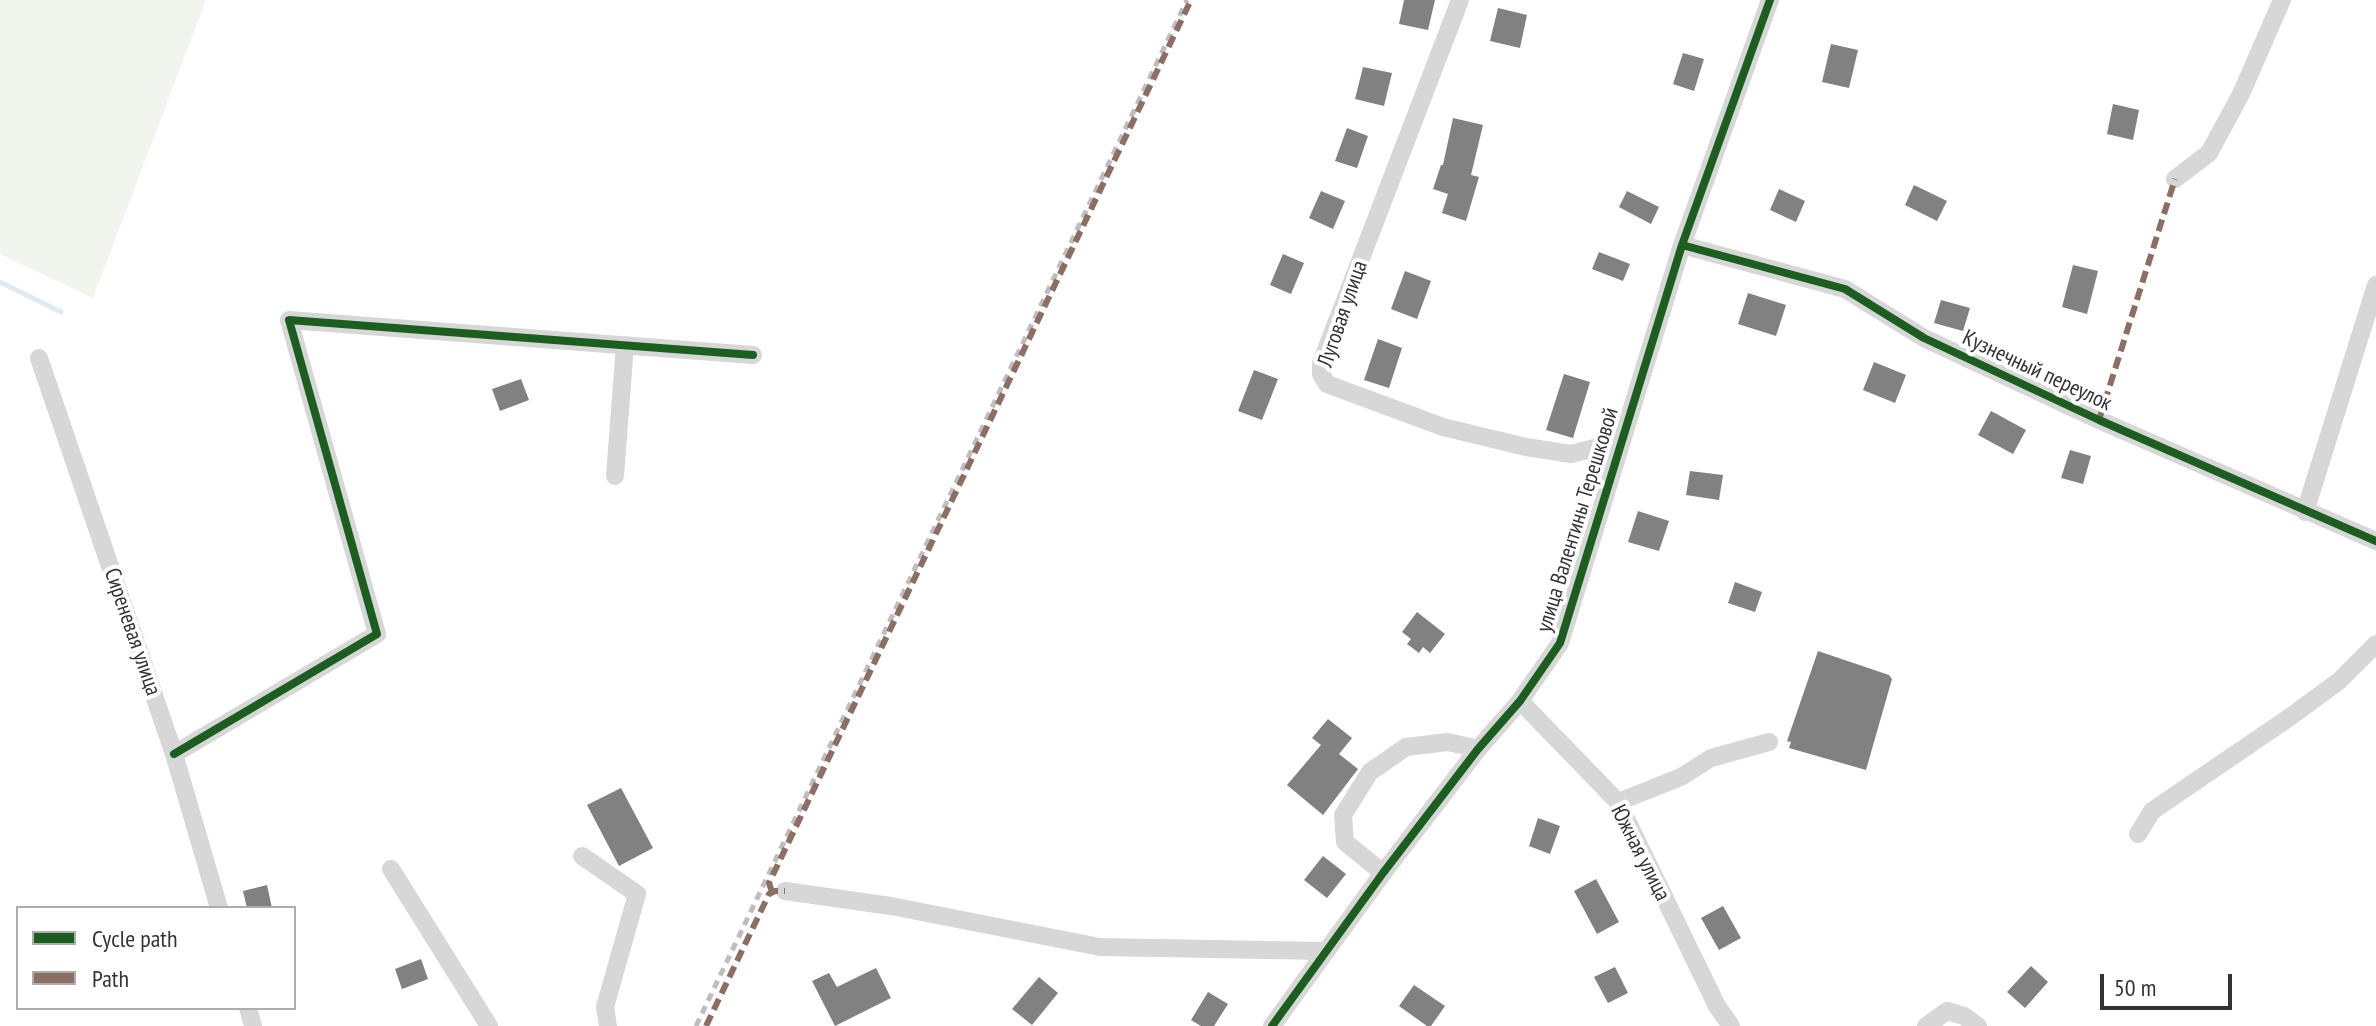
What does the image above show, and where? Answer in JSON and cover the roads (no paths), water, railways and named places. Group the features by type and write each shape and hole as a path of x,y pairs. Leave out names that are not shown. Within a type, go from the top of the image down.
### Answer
{"street":[{"name":"Луговая улица","path":"1460,0 1321,363 1321,374 1327,384 1443,427 1492,440 1571,454 1622,441"},
{"name":"улица Валентины Терешковой","path":"1272,1026 1383,873 1478,749 1520,701 1560,643 1682,245 1770,0"},
{"path":"2175,179 2209,153 2241,94 2282,0"},
{"name":"Кузнечный переулок","path":"1682,245 1845,289 1924,338 2099,420 2376,541"},
{"path":"2305,512 2376,285"},
{"path":"174,754 377,634 289,320 753,355"},
{"path":"615,476 625,345"},
{"name":"Сиреневая улица","path":"39,358 174,754 218,906"},
{"path":"2138,834 2152,811 2315,699 2339,681 2376,644"},
{"name":"Южная улица","path":"1520,701 1618,802 1717,1006 1731,1026"},
{"path":"1383,873 1345,842 1343,815 1370,772 1406,747 1448,742 1478,749"},
{"path":"1618,802 1681,777 1711,758 1769,742"},
{"path":"582,856 637,894 605,1007 608,1026"},
{"path":"391,869 489,1026"},
{"path":"785,891 891,906 1100,947 1325,951"},
{"path":"1926,1026 1947,1011 1964,1016 1978,1026"}],"waterway":[{"path":"0,282 61,312"}],"railway":[{"path":"696,1026 1187,0"}]}
